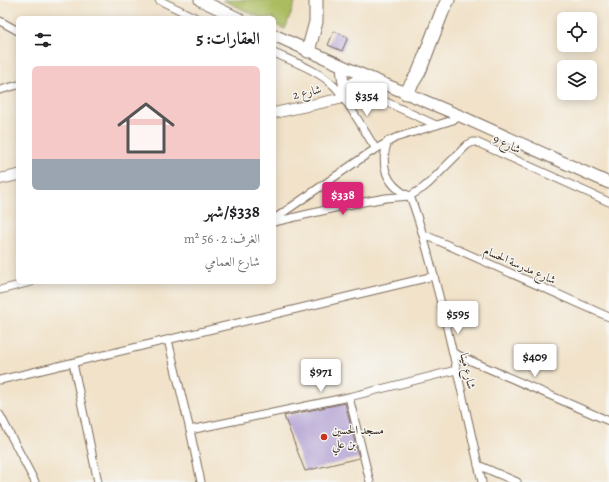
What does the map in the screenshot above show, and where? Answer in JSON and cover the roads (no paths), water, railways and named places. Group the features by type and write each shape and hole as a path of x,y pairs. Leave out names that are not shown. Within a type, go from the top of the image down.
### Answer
{"highway":[{"path":"308,51 316,22 316,0"},
{"path":"406,93 419,72 448,0"}],"main road":[{"path":"200,0 234,16"},
{"path":"276,36 342,66 458,115 609,183"}],"street":[{"path":"159,0 192,16"},
{"path":"0,21 16,30"},
{"path":"276,54 311,70 333,85 344,97 376,149"},
{"path":"342,66 344,97"},
{"name":"شارع 2","path":"276,113 344,97 351,82 353,81 365,81 375,85 384,84"},
{"path":"0,90 16,86"},
{"path":"344,97 365,94 371,95 436,125"},
{"path":"276,218 376,149 395,138 453,120 458,115"},
{"path":"388,142 384,158 386,174 396,188 402,193 410,196"},
{"name":"شارع 9","path":"410,196 429,183 467,145 476,142 609,202"},
{"path":"1,179 16,175"},
{"path":"1,179 16,182"},
{"path":"276,222 352,204 386,198 410,196"},
{"name":"شارع مينا","path":"410,196 418,217 434,276 482,482"},
{"name":"شارع مدرسة الحسام","path":"423,234 609,317"},
{"path":"0,380 434,276"},
{"path":"0,290 23,284"},
{"path":"168,340 201,482"},
{"path":"453,353 609,421"},
{"path":"73,363 98,482"},
{"path":"190,430 349,397 456,370"},
{"path":"349,397 370,482"},
{"path":"0,415 35,482"},
{"path":"478,465 517,482"}],"place":[{"name":"مسجد الحسين بن علي","path":"324,437"}]}
